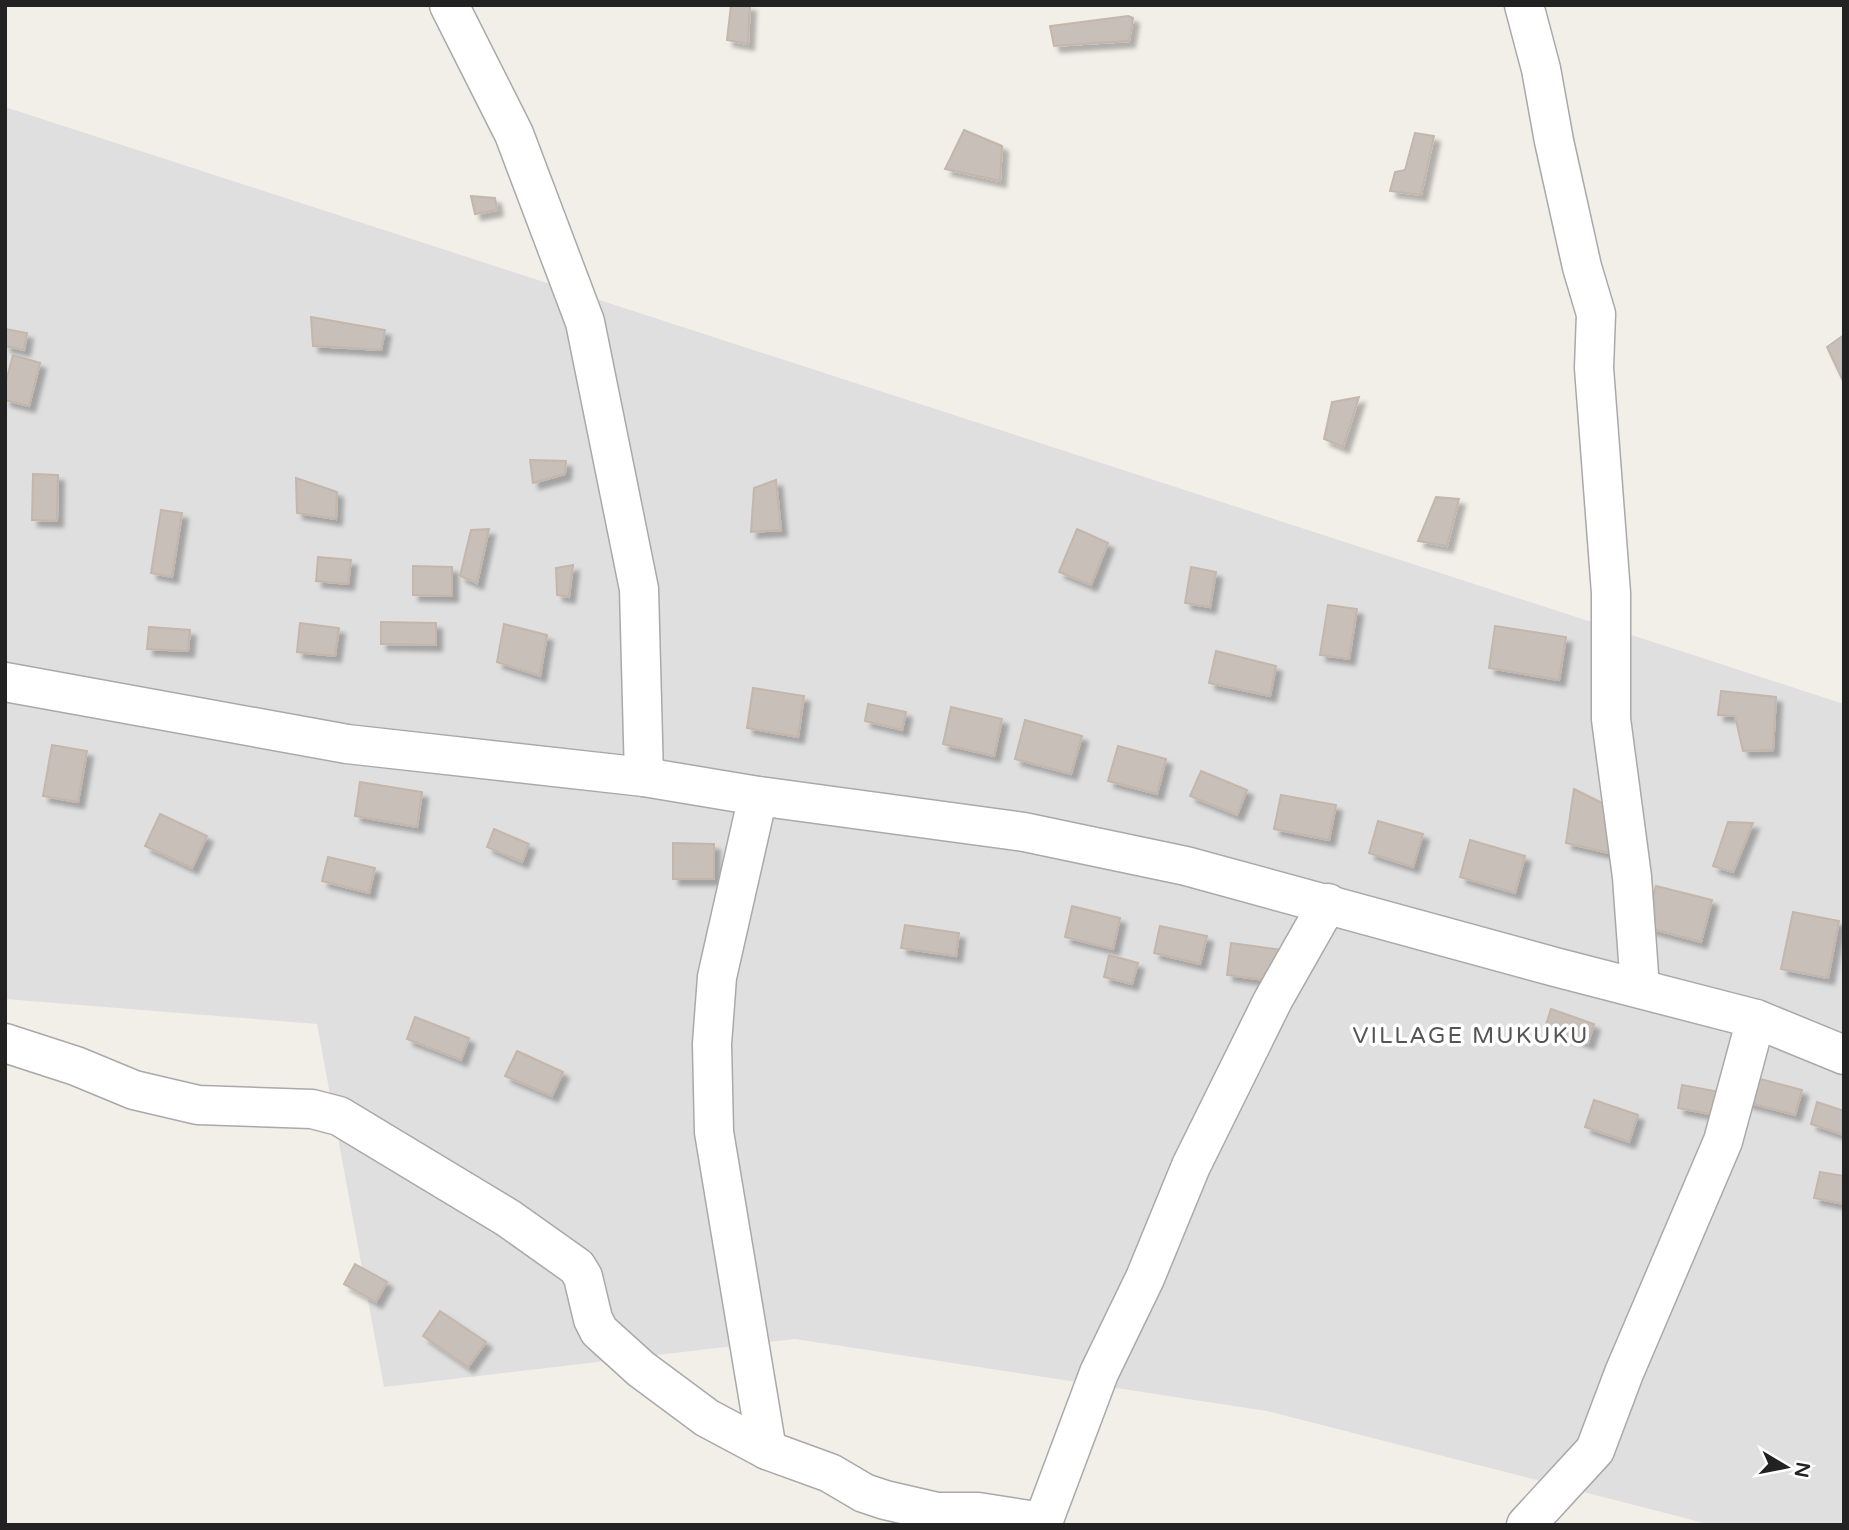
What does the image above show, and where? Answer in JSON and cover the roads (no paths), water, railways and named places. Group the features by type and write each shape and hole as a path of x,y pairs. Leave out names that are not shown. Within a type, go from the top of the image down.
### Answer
{"street":[{"path":"450,5 514,134 585,322 639,589 644,777"},
{"path":"1524,5 1541,69 1582,267 1596,314 1594,368 1611,593 1611,719 1632,877 1640,988"},
{"path":"5,682 347,744 644,777 758,796 1024,832 1186,866 1756,1018 1844,1055"},
{"path":"758,796 717,976 712,1044 713,1132 766,1450"},
{"path":"5,1043 76,1066 134,1090 198,1105 312,1109 339,1116 508,1218 577,1267 583,1277 593,1320 599,1331 641,1369 707,1418 766,1450 830,1473 864,1493 885,1500 937,1512 978,1512 1042,1524 1099,1373 1145,1278 1191,1166 1273,1000 1328,903"},
{"path":"1526,1525 1595,1450 1624,1373 1723,1141 1756,1018"}],"district":[{"name":"VILLAGE MUKUKU","path":"1471,1036"}]}
